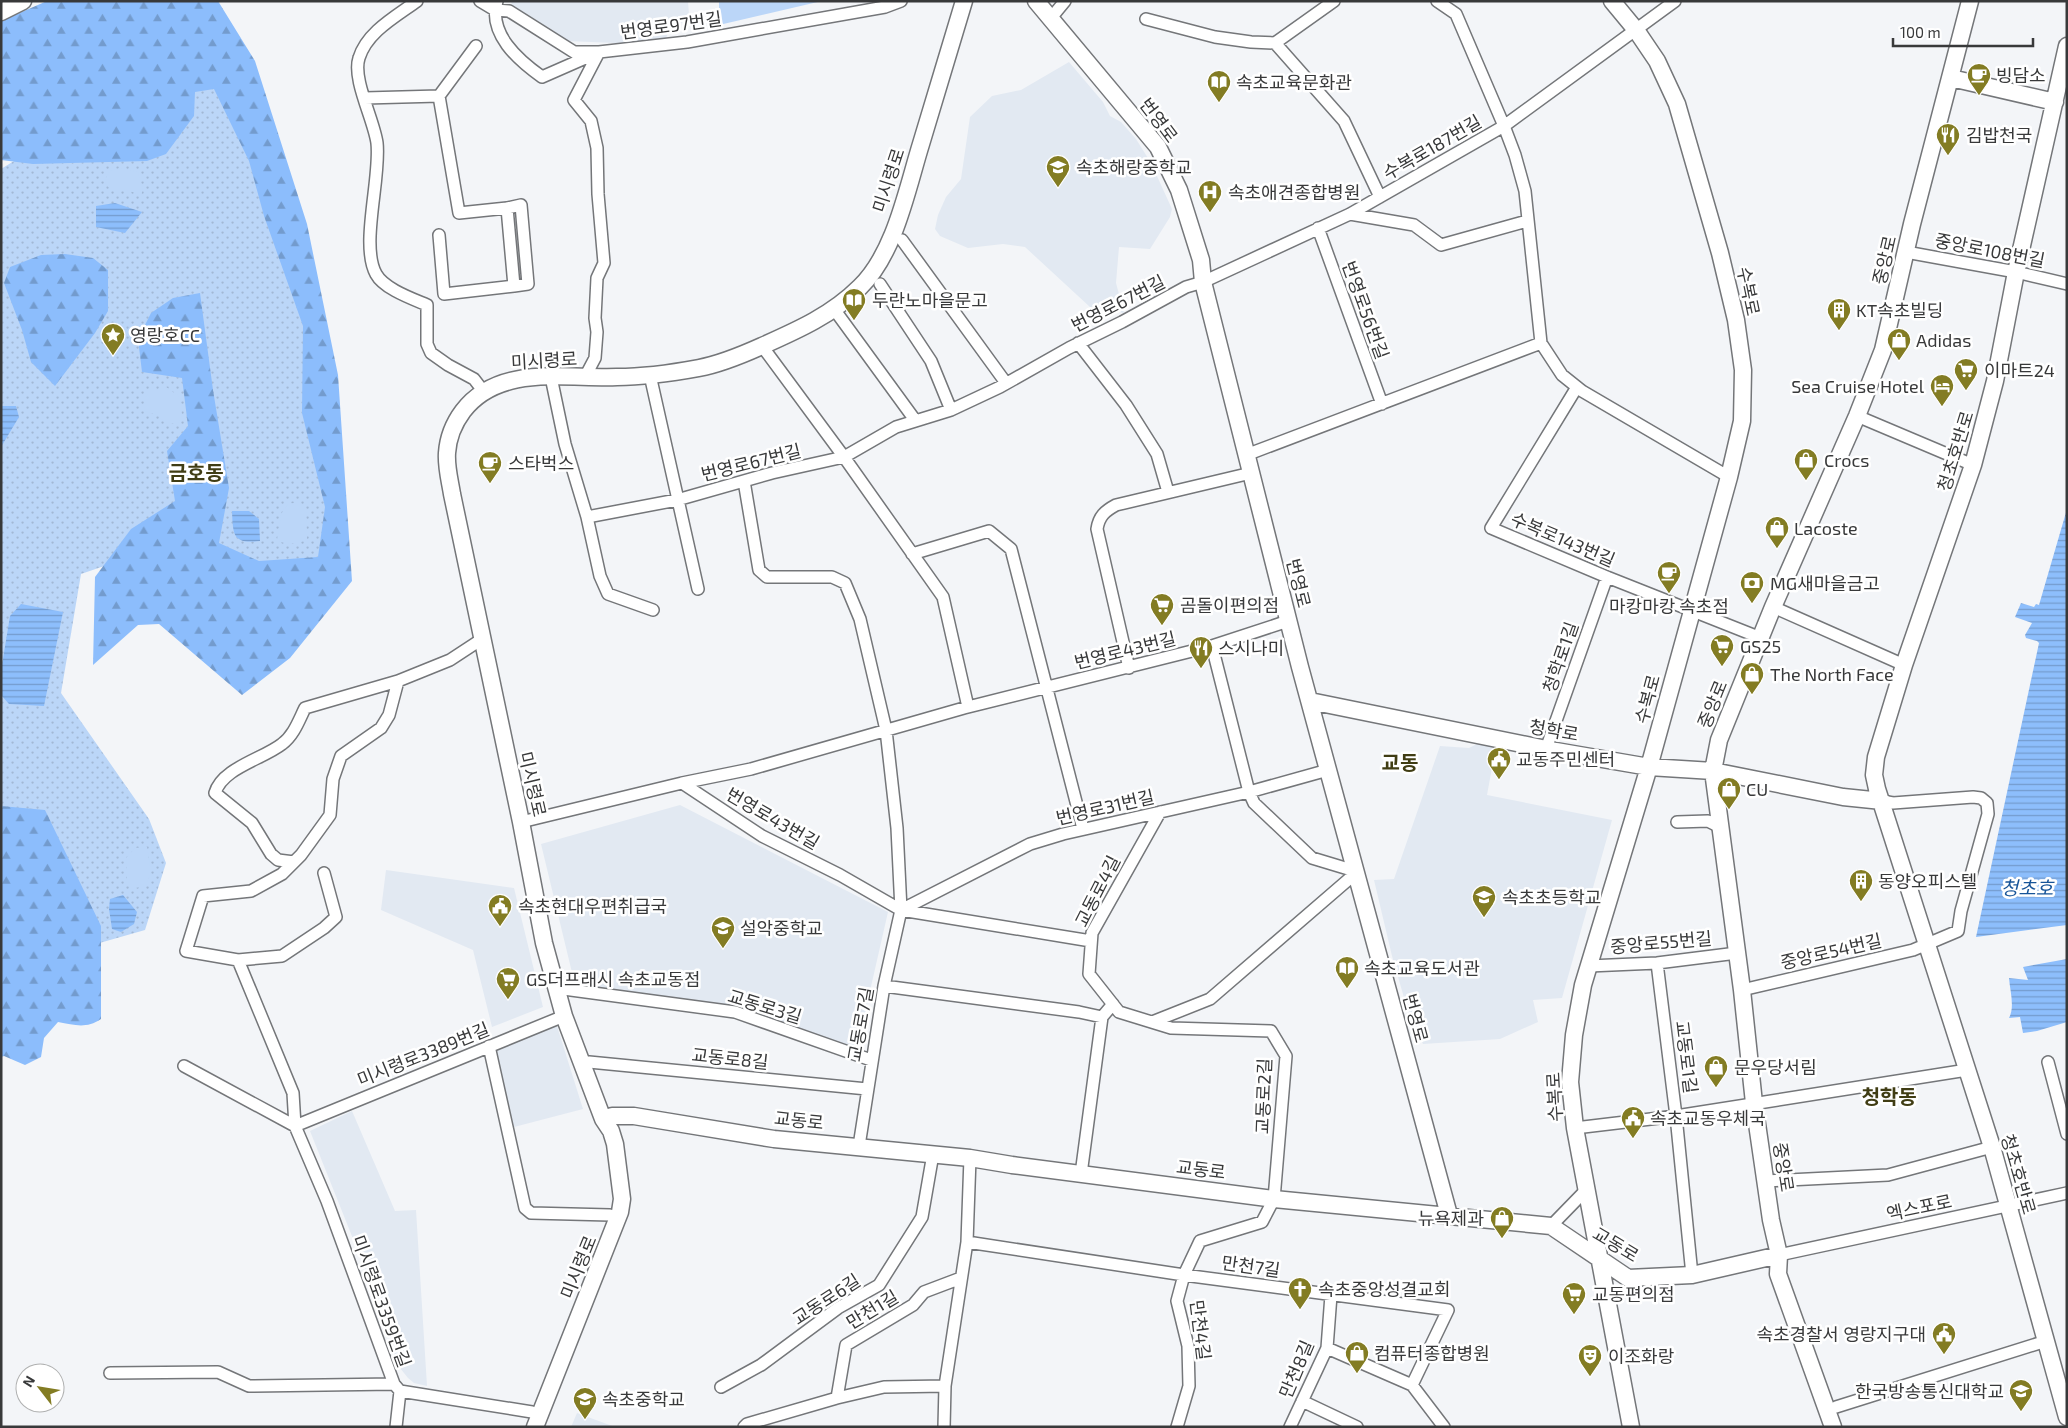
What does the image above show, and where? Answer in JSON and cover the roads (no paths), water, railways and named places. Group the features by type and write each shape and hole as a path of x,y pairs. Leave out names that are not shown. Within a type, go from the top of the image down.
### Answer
{"street":[{"path":"1,12 23,1"},
{"path":"417,1 365,42 358,61 359,82 377,143 374,204 369,250 376,274 381,281 427,305 427,344 431,353 474,379 484,392"},
{"path":"480,1 509,11 574,52 599,52 574,100 591,121 595,136 604,263 597,278 595,358 586,377"},
{"name":"번영로97번길","path":"496,6 499,34 523,64 542,77 599,52 686,42 885,8 901,1"},
{"name":"미시령로","path":"533,1420 610,1215 613,1202 614,1178 603,1119 564,1016 544,943 521,822 452,494 447,454 450,435 458,418 470,402 504,381 526,377 650,375 702,367 734,358 803,328 834,309 861,286 877,265 888,243 902,204 964,1"},
{"name":"번영로","path":"1036,1 1158,147 1179,190 1201,260 1203,282 1288,621 1449,1215"},
{"path":"1051,18 1065,1"},
{"path":"1146,19 1215,37 1275,43 1334,1"},
{"path":"1437,1 1456,14 1515,155 1525,191 1541,343 1562,375 1577,387 1729,477"},
{"name":"수복로","path":"1612,1 1636,30 1657,61 1677,104 1720,253 1736,320 1743,370 1742,421 1729,477 1649,767 1583,985 1574,1035 1570,1082 1575,1128 1631,1427"},
{"name":"수복로187번길","path":"1203,282 1350,214 1504,126 1675,1"},
{"name":"중앙로","path":"1842,1427 1787,1270 1779,1255 1771,1220 1754,1103 1742,990 1713,772 1719,740 1773,607 1857,416 1883,350 1970,1"},
{"path":"1275,43 1344,121 1380,197"},
{"path":"439,235 444,294 514,286 506,208 459,213 439,96 476,46"},
{"name":"청초호반로","path":"2067,46 2016,272 1995,382 1973,465 1904,665 1876,756 1874,775 1992,1147 2067,1417"},
{"path":"1951,78 2055,102"},
{"path":"365,98 439,96"},
{"path":"1350,214 1414,225 1440,245 1527,221"},
{"name":"번영로56번길","path":"1318,228 1382,404"},
{"path":"902,240 1006,383"},
{"name":"중앙로108번길","path":"1906,252 2016,272 2067,284"},
{"name":"번영로67번길","path":"587,517 677,500 772,473 844,457 896,427 951,410 1006,383 1186,287 1203,282"},
{"path":"880,284 931,361 951,410"},
{"path":"834,309 915,420"},
{"path":"1078,343 1126,405 1157,454 1168,492"},
{"path":"1246,455 1541,343"},
{"path":"762,346 844,457 942,597 968,707"},
{"path":"650,375 698,589"},
{"path":"551,377 565,444 587,517 600,576 608,594 653,610"},
{"name":"수복로143번길","path":"1577,387 1491,528 1607,577 1692,609 1761,638"},
{"path":"1857,416 1973,465"},
{"path":"1129,668 1097,529 1098,520 1105,511 1116,504 1251,473"},
{"name":"교동로7길","path":"744,482 759,570 766,576 832,577 845,583 860,619 886,730 896,828 901,910 884,986 859,1146"},
{"path":"912,554 989,531 1011,549 1083,829"},
{"name":"청학로1길","path":"1546,749 1607,577"},
{"path":"1773,607 1904,665"},
{"name":"번영로43번길","path":"521,822 682,783 751,769 968,707 1212,646 1288,621"},
{"path":"294,862 278,860 272,854 252,822 215,793 217,786 228,775 283,744 297,726 305,708 398,681 450,660 482,639"},
{"path":"1212,646 1249,792 1254,803 1312,858 1356,872"},
{"path":"324,873 336,917 324,928 282,956 238,960 186,951 203,896 252,891 282,874 294,862 330,815 333,779 341,756 381,728 389,715 398,681"},
{"name":"청학로","path":"1310,701 1546,749 1649,767 1713,772 1843,797 1882,801"},
{"name":"번영로31번길","path":"901,910 1030,844 1083,829 1249,792 1328,770"},
{"name":"번영로43번길","path":"682,783 762,836 840,875 901,910"},
{"path":"1882,801 1893,802 1973,796 1981,798 1987,803 1988,814 1961,911 1958,931 1927,945"},
{"name":"교동로4길","path":"1116,1008 1089,974 1092,933 1160,812"},
{"path":"1677,822 1708,821 1720,827"},
{"path":"1152,1022 1210,999 1356,872"},
{"path":"901,910 1091,941"},
{"name":"중앙로54번길","path":"1742,990 1913,950 1927,945"},
{"name":"중앙로55번길","path":"1589,966 1657,963 1737,953"},
{"name":"미시령로3359번길","path":"238,960 293,1093 295,1126 326,1201 397,1388 533,1420"},
{"name":"교동로1길","path":"1657,963 1676,1116 1692,1275"},
{"path":"884,986 1072,1011 1102,1017 1116,1008"},
{"name":"교동로3길","path":"556,988 736,1012 871,1060"},
{"name":"교동로2길","path":"1116,1008 1171,1028 1271,1031 1286,1056 1274,1198"},
{"name":"미시령로3389번길","path":"295,1126 564,1016"},
{"path":"1081,1174 1102,1017"},
{"path":"489,1046 525,1208 530,1213 610,1215"},
{"name":"교동로8길","path":"589,1062 867,1089"},
{"path":"2048,1062 2067,1134"},
{"path":"184,1066 295,1126"},
{"path":"1575,1128 1676,1116 1967,1070"},
{"name":"교동로","path":"603,1119 612,1116 634,1116 774,1139 970,1158 1274,1198 1551,1226 1628,1278 1692,1275 1779,1255"},
{"name":"미시령로","path":"533,1420 620,1212 622,1199 615,1144 611,1131 603,1119"},
{"path":"1766,1181 1888,1175 1992,1147"},
{"name":"교동로6길","path":"721,1387 761,1365 838,1308 879,1285 922,1217 933,1154"},
{"path":"944,1427 945,1386 967,1242 970,1158"},
{"path":"1551,1226 1587,1189"},
{"name":"엑스포로","path":"1779,1255 2067,1193"},
{"name":"만천4길","path":"1177,1427 1189,1386 1188,1346 1177,1301 1184,1275 1200,1241 1262,1222 1274,1198"},
{"name":"만천7길","path":"967,1242 1184,1275 1448,1310 1412,1385"},
{"name":"중앙로","path":"1779,1255 1778,1274 1833,1427"},
{"name":"만천1길","path":"837,1398 846,1345 913,1305 924,1292 962,1278"},
{"name":"만천8길","path":"1290,1427 1327,1348 1331,1295"},
{"path":"1836,1407 2046,1341"},
{"path":"1327,1348 1412,1385 1444,1427"},
{"path":"110,1373 218,1372 249,1386 397,1388 396,1427"},
{"path":"744,1427 837,1398 884,1387 945,1386"},
{"path":"1302,1401 1357,1427"}],"water":[{"path":"115,203 142,212 125,233 96,227 96,206"},
{"path":"1,406 16,406 19,417 1,447"},
{"name":"청초호","path":"2067,509 2067,925 1976,937 2039,643 2026,638 2025,635 2032,623 2015,617 2021,603 2034,607 2036,604 2039,605"},
{"path":"232,511 249,511 259,519 260,541 244,541 236,536 233,527"},
{"path":"21,604 63,612 44,706 9,704 1,695 1,671 10,616"},
{"path":"123,895 137,912 134,924 121,932 112,929 109,909 110,899"},
{"path":"2067,959 2067,1022 2023,1033 2020,1017 2009,1018 2012,1004 2009,978 2028,980 2023,967"}],"place":[{"name":"빙담소","path":"1979,96"},
{"name":"속초교육문화관","path":"1219,103"},
{"name":"김밥천국","path":"1948,156"},
{"name":"속초해랑중학교","path":"1058,188"},
{"name":"속초애견종합병원","path":"1210,213"},
{"name":"두란노마을문고","path":"854,321"},
{"name":"KT속초빌딩","path":"1839,331"},
{"name":"영랑호CC","path":"113,356"},
{"name":"Adidas","path":"1899,361"},
{"name":"이마트24","path":"1966,391"},
{"name":"Sea Cruise Hotel","path":"1942,407"},
{"name":"Crocs","path":"1806,481"},
{"name":"스타벅스","path":"490,484"},
{"name":"Lacoste","path":"1777,549"},
{"name":"마캉마캉 속초점","path":"1669,594"},
{"name":"MG새마을금고","path":"1752,604"},
{"name":"곰돌이편의점","path":"1162,626"},
{"name":"GS25","path":"1722,667"},
{"name":"스시나미","path":"1201,669"},
{"name":"The North Face","path":"1752,695"},
{"name":"교동주민센터","path":"1499,780"},
{"name":"CU","path":"1729,810"},
{"name":"동양오피스텔","path":"1861,902"},
{"name":"속초초등학교","path":"1484,918"},
{"name":"속초현대우편취급국","path":"500,927"},
{"name":"설악중학교","path":"723,949"},
{"name":"속초교육도서관","path":"1347,989"},
{"name":"GS더프래시 속초교동점","path":"508,1000"},
{"name":"문우당서림","path":"1716,1088"},
{"name":"속초교동우체국","path":"1633,1139"},
{"name":"뉴욕제과","path":"1502,1239"},
{"name":"속초중앙성결교회","path":"1300,1310"},
{"name":"교동편의점","path":"1574,1315"},
{"name":"속초경찰서 영랑지구대","path":"1944,1355"},
{"name":"컴퓨터종합병원","path":"1357,1374"},
{"name":"이조화랑","path":"1590,1377"},
{"name":"한국방송통신대학교","path":"2021,1412"},
{"name":"속초중학교","path":"585,1420"}],"district":[{"name":"금호동","path":"196,472"},
{"name":"교동","path":"1400,762"},
{"name":"청학동","path":"1889,1096"}]}
